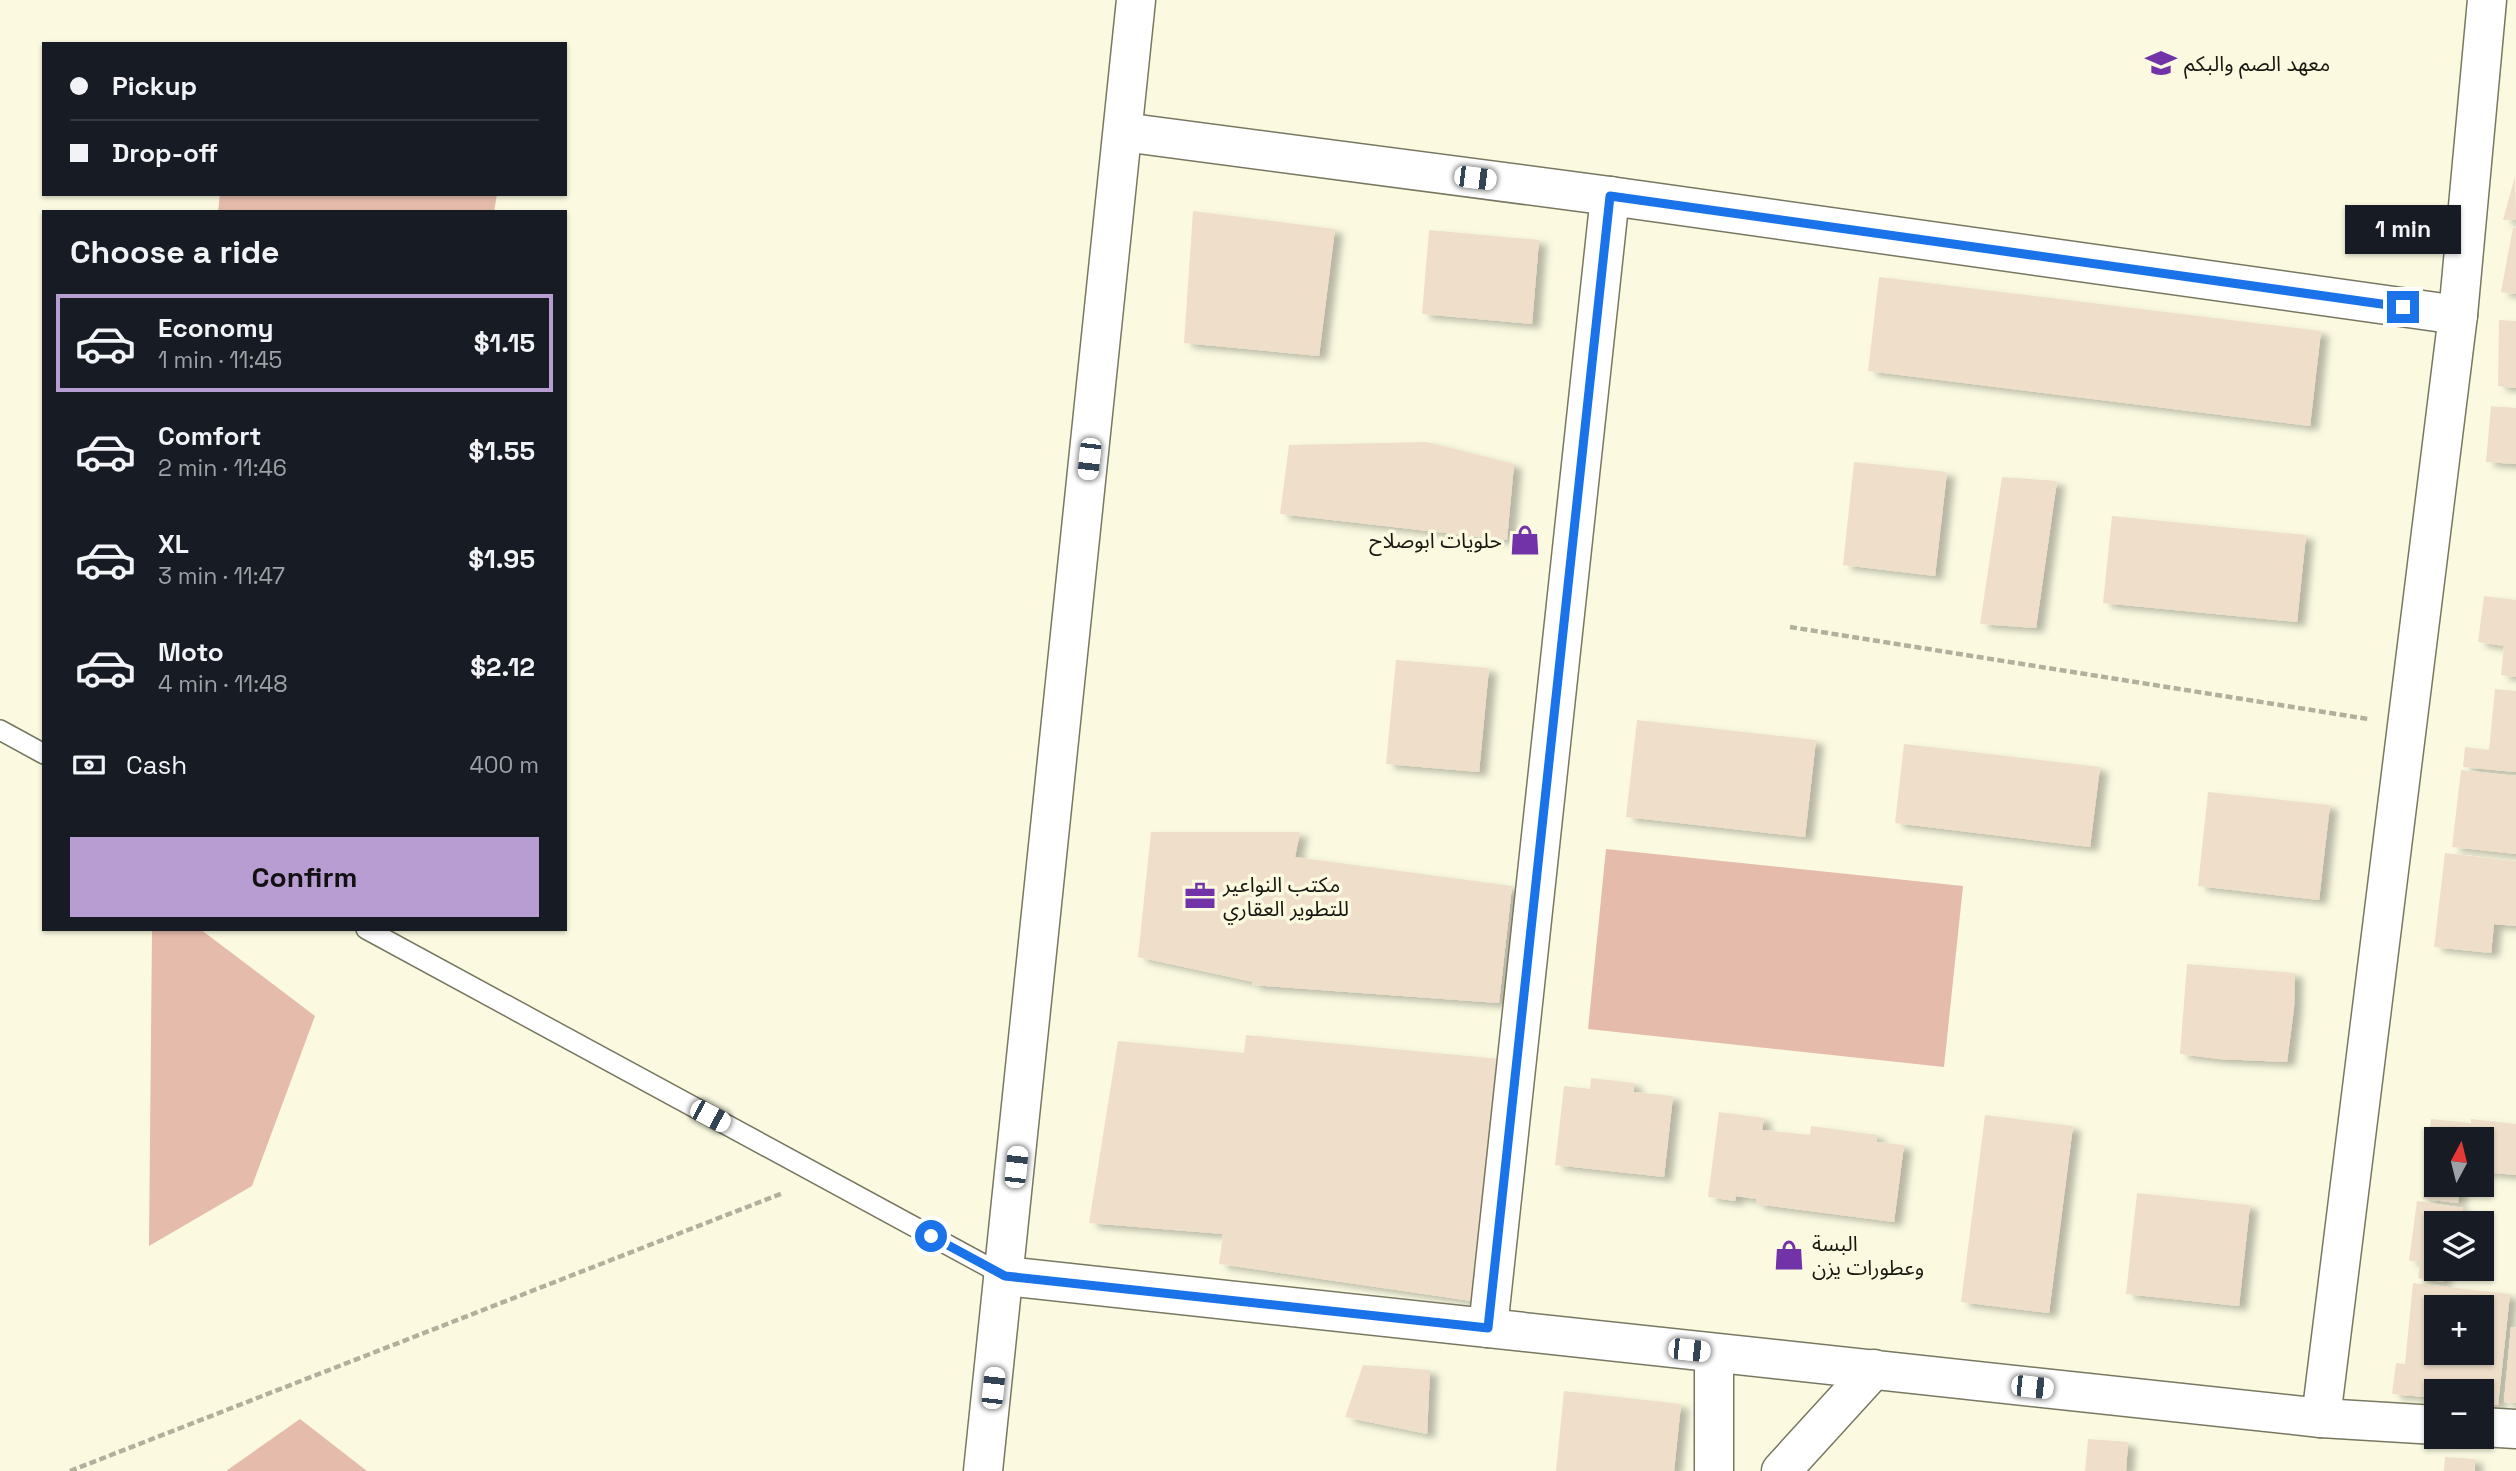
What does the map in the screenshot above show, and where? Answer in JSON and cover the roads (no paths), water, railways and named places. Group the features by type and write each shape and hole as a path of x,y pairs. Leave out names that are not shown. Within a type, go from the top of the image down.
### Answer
{"street":[{"path":"983,1471 1136,0"},
{"path":"2321,1418 2458,315 2487,0"},
{"path":"1122,132 1610,196 2458,315"},
{"path":"1488,1328 1610,196"},
{"path":"1005,1276 2321,1418 2424,1424"},
{"path":"1714,1353 1714,1471"},
{"path":"1781,1471 1874,1369"},
{"path":"2494,1428 2516,1429"}],"lane":[{"path":"0,730 42,753"},
{"path":"370,931 1005,1276"}],"place":[{"name":"معهد الصم والبكم","path":"2161,63"},
{"name":"حلويات ابوصلاح","path":"1525,540"},
{"name":"مكتب النواعير للتطوير العقاري","path":"1200,896"},
{"name":"البسة وعطورات يزن","path":"1789,1255"}]}
